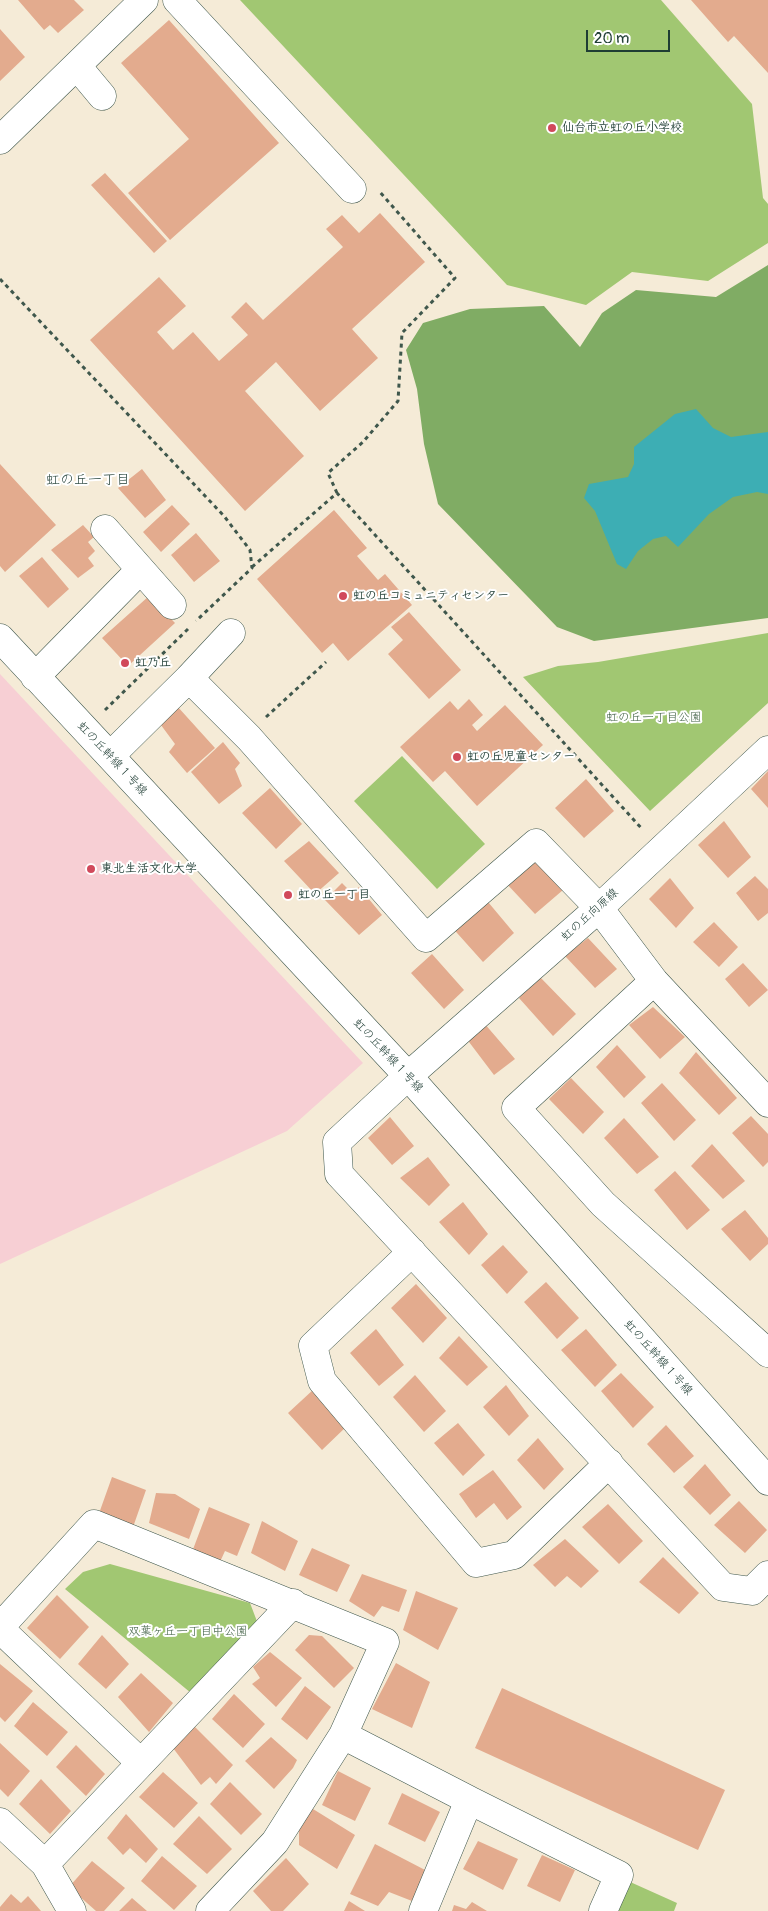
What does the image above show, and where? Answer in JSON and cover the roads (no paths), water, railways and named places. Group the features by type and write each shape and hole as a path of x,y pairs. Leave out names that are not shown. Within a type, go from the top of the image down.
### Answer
{"street":[{"path":"0,140 144,0"},
{"path":"177,0 364,188"},
{"path":"77,66 102,96"},
{"path":"105,529 172,605"},
{"path":"35,677 140,570"},
{"path":"110,756 189,678 231,633"},
{"name":"虹の丘幹線１号線","path":"0,638 408,1076 768,1481"},
{"path":"189,678 249,738 426,938 536,844 599,908 654,981 768,1103"},
{"name":"虹の丘向原線","path":"412,1252 339,1174 337,1142 408,1076 599,908 768,750"},
{"path":"654,981 516,1108 603,1204 768,1353"},
{"path":"608,1463 514,1555 476,1563 322,1381 313,1346 412,1252 608,1463 723,1587 752,1591 768,1575"},
{"path":"140,1762 0,1628 94,1524 386,1642 342,1734 275,1842 210,1911"},
{"path":"45,1864 293,1603"},
{"path":"342,1734 619,1875 603,1911"},
{"path":"423,1911 469,1800"},
{"path":"0,1822 45,1864 72,1911"}],"water":[{"path":"696,409 713,428 731,437 768,432 768,494 757,492 733,497 709,514 678,547 666,536 653,539 638,551 626,569 617,564 595,511 584,498 589,484 628,477 634,464 634,447 675,414"}],"place":[{"name":"仙台市立虹の丘小学校","path":"552,128"},
{"name":"虹の丘コミュニティセンター","path":"343,596"},
{"name":"虹乃丘","path":"125,663"},
{"name":"虹の丘児童センター","path":"457,757"},
{"name":"東北生活文化大学","path":"91,869"},
{"name":"虹の丘一丁目","path":"288,895"}],"district":[{"name":"虹の丘一丁目","path":"88,480"}],"park label":[{"name":"虹の丘一丁目公園","path":"654,718"},
{"name":"双葉ヶ丘一丁目中公園","path":"188,1632"}]}
